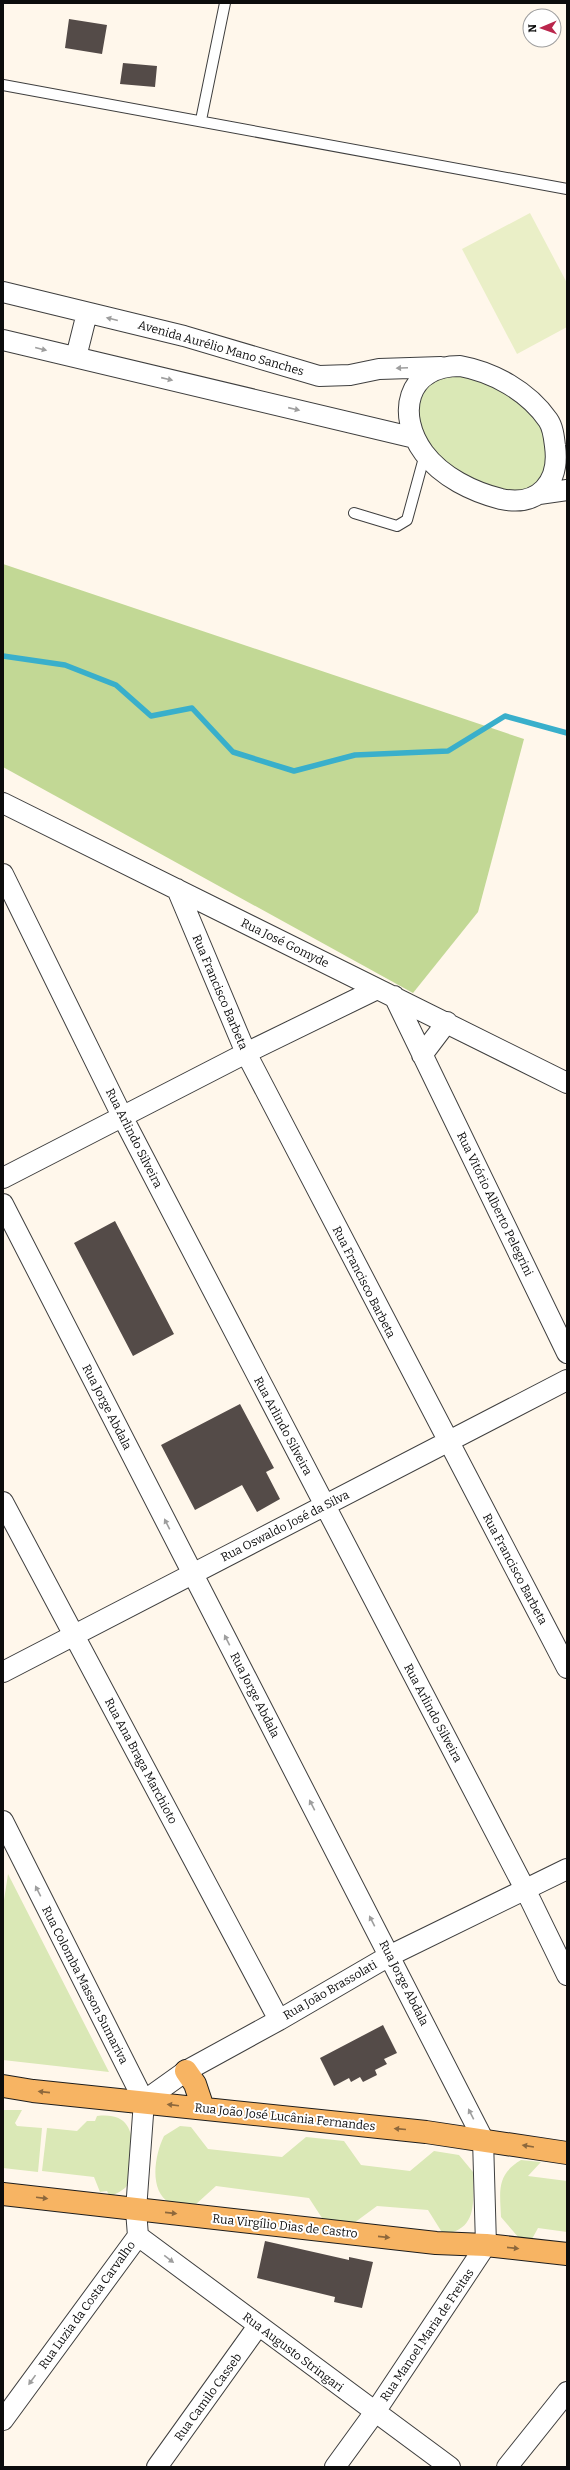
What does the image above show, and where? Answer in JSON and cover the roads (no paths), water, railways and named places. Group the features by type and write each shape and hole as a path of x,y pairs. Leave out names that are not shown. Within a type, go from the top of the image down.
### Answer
{"main road":[{"path":"186,2071 195,2084 202,2108"},
{"name":"Rua João José Lucânia Fernandes","path":"3,2086 40,2092 144,2101 483,2139 567,2153"},
{"name":"Rua Virgílio Dias de Castro","path":"3,2194 436,2243 567,2254"}],"street":[{"name":"Avenida Aurélio Mano Sanches","path":"3,292 184,336 319,376 350,375 379,369 441,367"},
{"path":"76,357 87,313"},
{"path":"3,340 76,357 420,446"},
{"path":"539,494 550,484 556,466 553,433 558,423 507,383 470,368 460,366 441,367 423,376 412,392 408,409 420,446 442,471 470,490 504,500 523,499 539,494 567,490"},
{"name":"Rua José Gomyde","path":"3,803 447,1022 567,1083"},
{"name":"Rua Arlindo Silveira","path":"3,874 122,1116 526,1891 567,1975"},
{"name":"Rua Francisco Barbeta","path":"177,889 246,1053 447,1442 567,1668"},
{"path":"3,1178 246,1053 386,992"},
{"name":"Rua Vitório Alberto Pelegrini","path":"386,992 422,1055 567,1352"},
{"path":"422,1055 447,1022"},
{"name":"Rua Jorge Abdala","path":"3,1204 483,2139 486,2246"},
{"name":"Rua Oswaldo José da Silva","path":"3,1672 567,1380"},
{"name":"Rua Ana Braga Marchioto","path":"3,1502 279,2020"},
{"name":"Rua Colomba Masson Sumariva","path":"3,1821 144,2101"},
{"name":"Rua João Brassolati","path":"144,2101 186,2071 279,2020 389,1956 526,1891 567,1869"},
{"name":"Rua Luzia da Costa Carvalho","path":"3,2420 138,2236 136,2210 144,2101"},
{"name":"Rua Augusto Stringari","path":"138,2236 450,2467"},
{"name":"Rua Manoel Maria de Freitas","path":"335,2467 375,2412 486,2246"},
{"name":"Rua Camilo Casseb","path":"157,2467 258,2326"},
{"path":"507,2467 567,2392"}],"lane":[{"path":"201,120 225,3"},
{"path":"3,85 201,120 567,189"},
{"path":"354,513 397,526 407,520 420,446"}],"waterway":[{"path":"3,656 65,665 116,685 151,716 192,708 233,752 294,771 355,755 448,751 505,716 567,733"}]}
